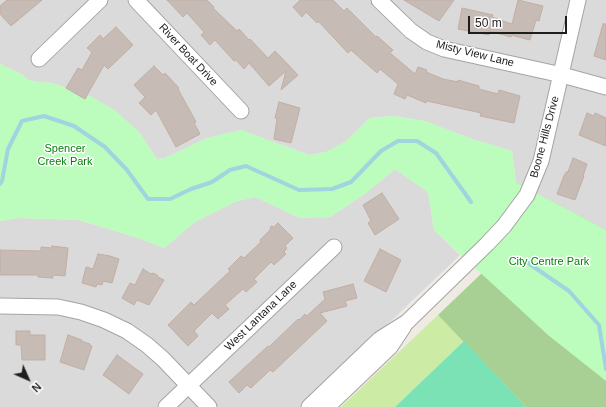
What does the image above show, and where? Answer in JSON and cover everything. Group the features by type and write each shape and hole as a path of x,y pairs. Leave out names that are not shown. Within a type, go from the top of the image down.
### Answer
{"street":[{"path":"38,59 100,0"},
{"name":"River Boat Drive","path":"136,0 241,111"},
{"name":"Misty View Lane","path":"379,0 411,31 427,42 444,49 562,74 606,87"},
{"name":"Boone Hills Drive","path":"327,407 390,347 407,322 504,226 528,195 541,161 578,0"},
{"name":"West Lantana Lane","path":"166,407 334,247"},
{"path":"0,306 58,307 81,312 104,320 127,331 147,345 209,407"},
{"name":"Boone Hills Drive","path":"309,407 380,338 407,322"}],"shaded area":[{"path":"0,0 606,0 606,230 516,182 512,151 472,139 425,121 394,116 370,118 345,142 326,152 309,155 241,130 207,138 165,158 157,159 139,132 53,83 28,80 23,75 0,64"},
{"path":"395,169 428,192 434,230 460,255 301,407 0,407 0,221 18,218 79,220 138,238 164,248 195,222 237,201 255,197 300,218 330,217 366,193"}],"green space":[{"name":"Spencer Creek Park","path":"0,64 23,75 28,80 53,83 90,96 115,110 139,132 157,159 165,158 207,138 241,130 309,155 326,152 345,142 370,118 394,116 425,121 472,139 512,151 516,182 606,230 606,381 548,335 434,230 428,192 395,169 366,193 330,217 300,218 255,197 237,201 195,222 164,248 138,238 79,220 18,218 0,221"},
{"name":"City Centre Park","path":"516,182 606,230 606,407 526,407 438,315 481,274"},
{"path":"438,315 464,341 395,407 341,407"},
{"path":"464,341 526,407 395,407"}],"building":[{"path":"7,0 42,0 11,26 0,14 0,6"},
{"path":"167,0 207,0 214,7 213,8 237,31 239,29 268,58 275,51 298,75 281,90 286,71 269,86 249,63 244,69 236,60 234,61 215,40 210,45 201,35 204,32 187,13 183,17"},
{"path":"300,0 333,0 344,11 347,8 376,37 377,36 393,50 390,53 415,74 418,67 443,79 458,82 458,80 479,86 479,89 498,94 499,90 520,96 514,123 480,116 481,113 427,101 426,103 407,95 405,99 394,94 398,84 380,69 377,73 351,50 348,53 318,21 317,23 306,12 302,17 293,7"},
{"path":"404,0 454,0 439,21"},
{"path":"518,0 543,6 539,21 536,20 530,40 489,31 489,35 458,29 462,8 493,15 492,17 512,24"},
{"path":"603,24 606,24 606,60 594,56"},
{"path":"116,27 133,45 108,69 104,65 85,99 66,88 78,68 82,70 92,52 87,48 100,35 103,39"},
{"path":"154,66 163,75 165,73 179,88 178,89 196,122 194,123 200,134 176,147 156,110 151,115 139,103 145,97 134,85"},
{"path":"279,102 300,108 291,143 274,139 277,119 275,118"},
{"path":"587,113 594,116 595,113 606,118 606,146 579,135"},
{"path":"573,158 587,164 575,200 557,194"},
{"path":"382,193 399,219 375,235 368,223 371,221 363,205"},
{"path":"278,223 293,238 285,246 287,248 284,252 286,254 274,265 271,262 254,279 257,282 246,292 243,289 225,305 229,309 218,319 212,313 194,331 198,336 188,346 168,325 191,302 194,305 230,271 228,269 241,256 244,258 261,242 260,240 270,230 271,226 274,227"},
{"path":"52,246 68,248 65,276 53,275 53,278 38,277 38,275 0,275 0,250 41,251 41,247 52,248"},
{"path":"380,249 401,260 386,292 364,281"},
{"path":"98,254 119,259 112,283 103,281 102,285 97,284 96,287 82,283 86,267 93,269"},
{"path":"143,269 164,280 149,305 137,300 134,305 122,298 130,283 135,285"},
{"path":"353,284 357,298 345,301 347,306 320,313 327,321 273,372 270,370 251,388 247,385 239,393 229,382 298,319 299,320 305,314 307,316 325,299 323,292"},
{"path":"16,331 30,331 30,335 45,335 45,360 22,360 21,345 16,345"},
{"path":"68,335 82,340 81,341 92,346 84,370 60,362"},
{"path":"117,355 143,374 129,394 103,375"}],"waterway":[{"path":"0,184 2,181 8,149 22,121 44,116 74,126 105,147 127,170 148,199 170,199 191,189 212,182 230,170 246,166 299,190 332,189 351,182 381,151 398,141 417,141 436,153 471,202"},
{"path":"528,263 569,291 599,325 606,369"}]}
